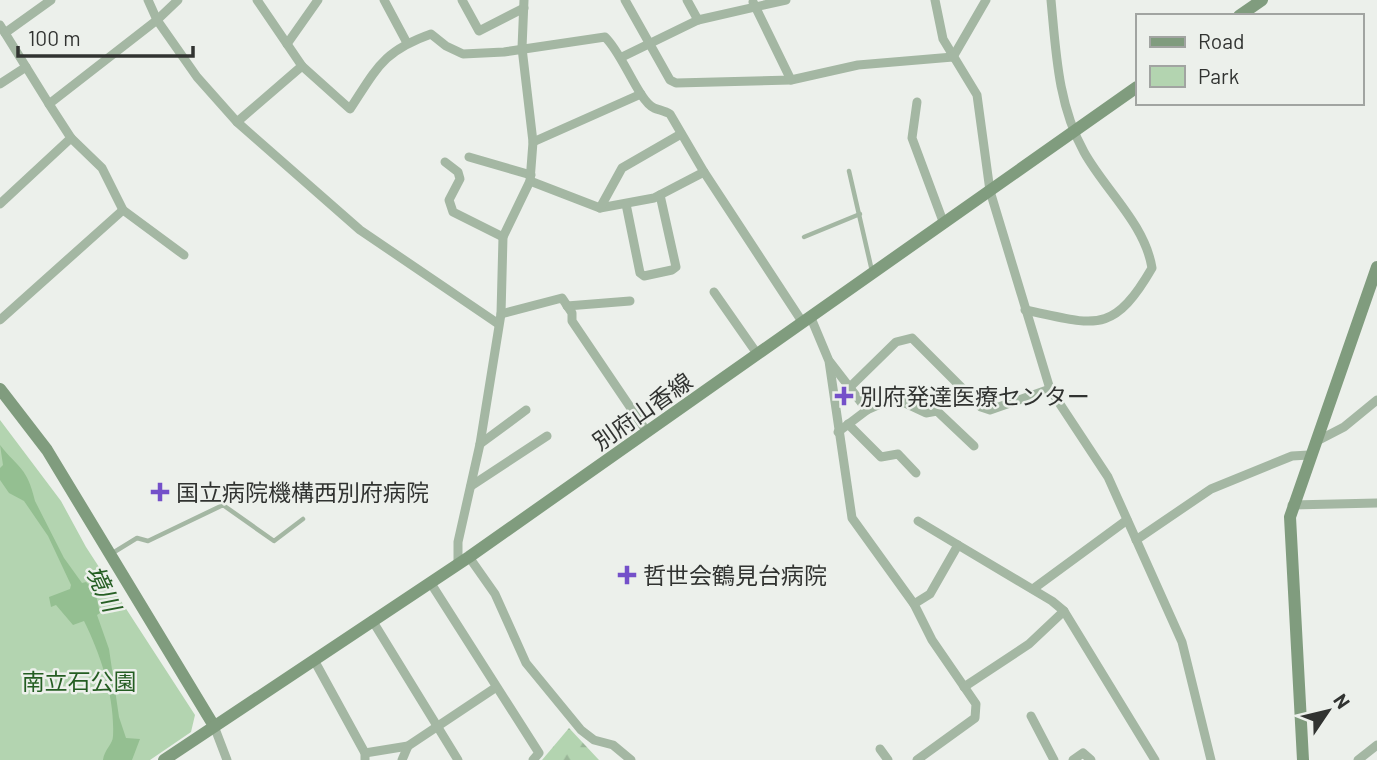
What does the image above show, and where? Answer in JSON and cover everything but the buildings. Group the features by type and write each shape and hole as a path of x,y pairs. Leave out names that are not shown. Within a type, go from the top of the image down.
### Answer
{"main road":[{"path":"1242,14 1262,0"},
{"name":"別府山香線","path":"171,758 214,726 463,560 1136,88"},
{"path":"1303,760 1290,536 1292,505 1374,287 1377,267"},
{"path":"0,389 38,436 214,726"}],"street":[{"path":"51,0 3,29 71,138 102,168 123,210 184,255"},
{"path":"148,0 158,20 197,77 237,122 256,135 360,230 499,318 562,298 572,321 647,432"},
{"path":"49,104 158,20 178,0"},
{"path":"257,0 302,66 350,109 382,59 407,43 431,34 446,46 463,54 604,37 622,57 641,94 652,107 670,114 704,172 807,321 829,361 867,410"},
{"path":"287,44 318,0"},
{"path":"384,0 407,43"},
{"path":"462,0 479,31 524,4"},
{"path":"625,0 670,80 676,83 791,80 858,65 953,57"},
{"path":"687,0 698,20"},
{"path":"622,57 698,20 753,3 786,0"},
{"path":"935,0 943,39 977,95 990,191 1050,389 1108,477 1182,642 1211,760"},
{"path":"953,57 986,0"},
{"path":"1024,310 1088,323 1108,320 1124,308 1152,268 1150,253 1140,235 1085,154 1064,110 1051,0"},
{"path":"753,3 791,80"},
{"path":"524,4 522,48 533,142 530,178 503,237 499,318 480,444 458,542 463,560 495,594 526,663 581,730 594,740 613,745 631,760"},
{"path":"237,122 302,66"},
{"path":"0,84 26,67"},
{"path":"533,142 641,94"},
{"path":"916,103 912,138 944,223"},
{"path":"600,208 622,168 681,134"},
{"path":"1,200 71,138"},
{"path":"468,158 530,178 600,208 660,195 704,172"},
{"path":"445,162 458,172 460,179 449,200 453,212 503,237"},
{"path":"626,204 640,273 644,276 673,270 676,267 660,195"},
{"path":"0,320 123,210"},
{"path":"714,292 758,355"},
{"path":"567,306 629,301"},
{"path":"849,387 896,342 906,337 912,338 981,407 990,410 1050,389"},
{"path":"829,361 852,518 914,604 932,640 976,704 975,718 917,760"},
{"path":"838,432 867,410 894,398 926,413 937,411 974,446"},
{"path":"1136,540 1211,489 1312,449 1377,400"},
{"path":"480,444 526,410"},
{"path":"848,424 881,457 898,454 916,473"},
{"path":"471,486 547,436"},
{"path":"1292,505 1377,503"},
{"path":"918,520 1033,589 1064,611 1155,760"},
{"path":"1033,589 1127,520"},
{"path":"914,604 930,594 958,545"},
{"path":"430,582 495,688 539,753 533,760"},
{"path":"964,687 1029,644 1064,611"},
{"path":"372,620 458,760"},
{"path":"313,660 365,757 408,746 495,688"},
{"path":"1031,716 1054,760"},
{"path":"214,726 227,760"},
{"path":"1358,760 1377,745"},
{"path":"402,760 408,746"},
{"path":"880,749 888,760"},
{"path":"1073,760 1083,753 1091,760"}],"lane":[{"path":"849,171 872,275"},
{"path":"804,237 860,214"},
{"path":"111,554 137,538 148,541 223,505 274,541 303,519"}],"green space":[{"name":"南立石公園","path":"0,420 61,501 86,547 195,715 191,732 150,760 0,760"},
{"path":"569,728 599,760 542,760"}],"shaded area":[{"path":"0,445 22,469 64,558 82,583 86,582 95,591 100,613 97,615 109,649 119,717 126,738 140,739 132,760 103,760 113,739 113,722 101,662 84,621 73,625 56,605 51,607 49,597 70,589 71,585 48,536 24,501 9,493 0,480 0,468 3,465"}],"place":[{"name":"別府発達医療センター","path":"844,396"},
{"name":"国立病院機構西別府病院","path":"160,492"},
{"name":"哲世会鶴見台病院","path":"627,575"}],"water label":[{"name":"境川","path":"104,588"}]}
